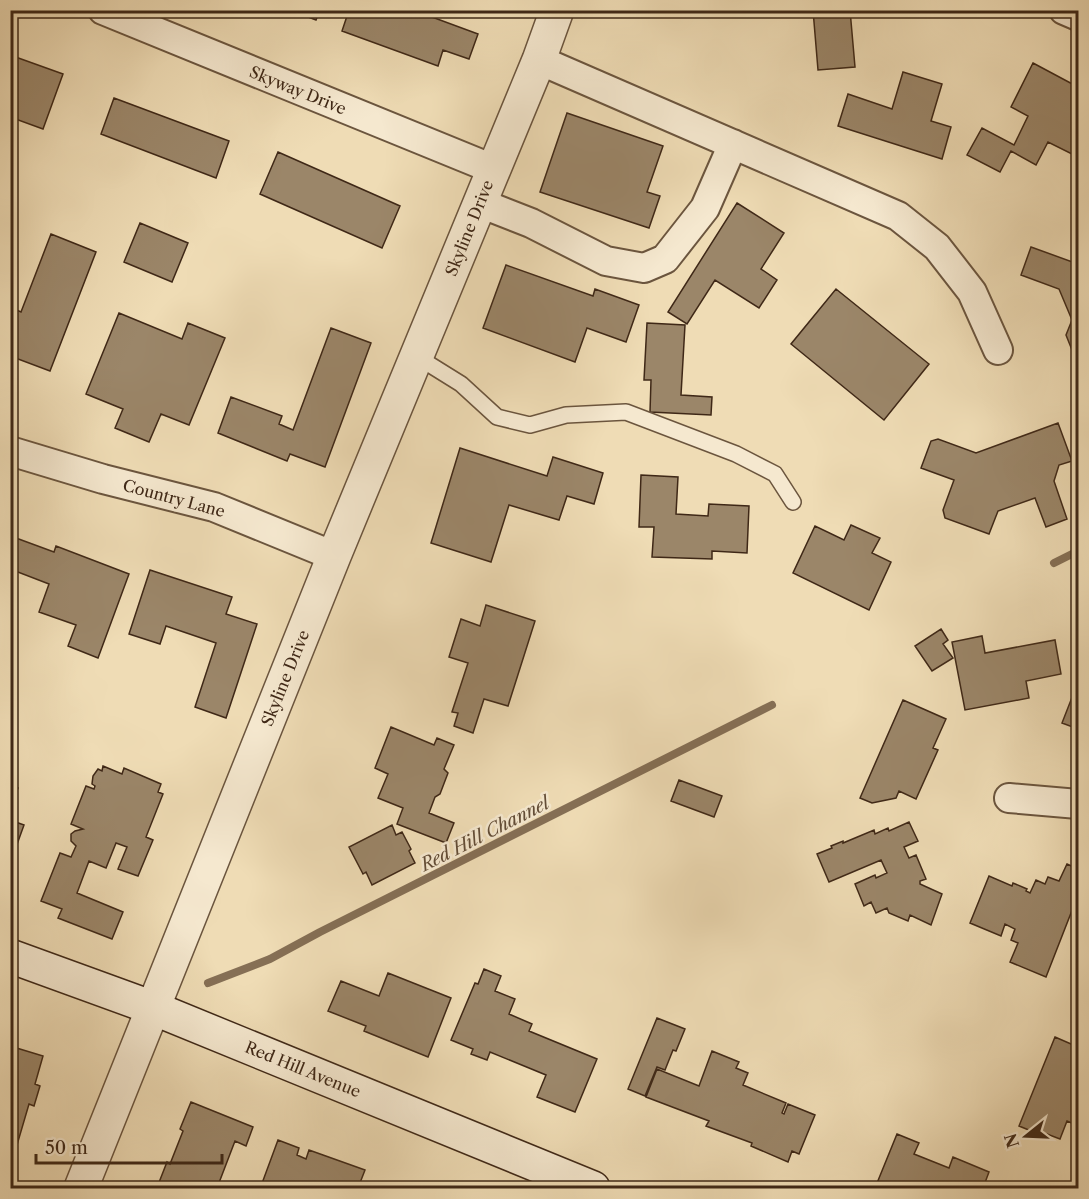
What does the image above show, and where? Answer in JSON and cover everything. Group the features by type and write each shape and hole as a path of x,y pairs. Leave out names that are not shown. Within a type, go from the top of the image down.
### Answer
{"street":[{"name":"Skyway Drive","path":"103,10 493,169"},
{"name":"Skyline Drive","path":"81,1188 334,556 539,60 557,10"},
{"path":"1064,10 1078,16"},
{"path":"539,60 898,216 937,248 972,292 998,350"},
{"path":"480,202 531,223 606,261 644,268 665,259 705,208 733,144"},
{"name":"Country Lane","path":"10,451 103,479 214,507 334,556"},
{"path":"1009,798 1078,804"},
{"name":"Red Hill Avenue","path":"10,956 153,1008 593,1188"}],"lane":[{"path":"416,356 460,384 497,417 530,425 566,415 626,412 736,454 775,474 793,502"}],"building":[{"path":"290,10 320,10 316,20"},
{"path":"349,10 413,10 478,34 469,59 443,50 438,66 342,31"},
{"path":"813,10 850,10 855,67 818,70"},
{"path":"10,55 63,74 43,129 10,117"},
{"path":"1033,63 1078,87 1078,157 1048,142 1036,165 1011,151 1000,172 967,155 982,128 1014,145 1028,116 1011,107"},
{"path":"903,72 942,84 931,121 951,127 942,159 838,126 848,94 892,109"},
{"path":"114,98 229,141 216,178 101,134"},
{"path":"567,113 663,146 647,192 660,196 649,228 540,192"},
{"path":"278,152 400,206 382,248 260,194"},
{"path":"737,203 784,233 761,269 777,280 759,308 715,280 687,324 668,312"},
{"path":"140,223 188,243 172,282 124,262"},
{"path":"51,234 96,252 50,371 10,356 10,307 21,312"},
{"path":"1031,247 1078,264 1078,365 1066,335 1072,320 1059,289 1021,275"},
{"path":"506,265 593,296 595,289 639,305 626,342 587,328 575,362 483,328"},
{"path":"836,289 929,364 884,420 791,344"},
{"path":"119,313 182,339 188,323 225,338 189,425 161,414 149,442 115,428 123,409 86,394"},
{"path":"647,323 685,325 681,395 712,397 711,415 650,412 651,380 644,380"},
{"path":"331,328 371,343 325,467 290,454 287,461 218,433 231,397 282,416 279,424 293,430"},
{"path":"1058,423 1072,461 1059,465 1054,481 1067,519 1046,527 1035,498 998,511 989,534 945,518 943,510 954,480 921,468 931,441 938,439 976,453"},
{"path":"460,448 547,476 553,457 603,473 594,504 567,496 559,520 509,505 491,562 431,543"},
{"path":"641,475 678,477 676,514 708,516 709,504 749,506 747,553 712,551 712,559 652,557 654,527 639,527"},
{"path":"851,525 880,538 872,553 891,562 869,610 793,573 815,526 844,540"},
{"path":"16,538 54,552 56,546 129,574 98,658 68,646 76,625 39,612 49,584 10,569 10,554"},
{"path":"150,570 232,597 226,614 257,624 226,718 195,707 216,643 166,626 160,644 129,634"},
{"path":"486,605 535,621 508,706 484,699 473,733 454,726 458,713 452,712 468,663 449,657 461,619 480,626"},
{"path":"941,629 948,640 943,644 953,658 932,671 915,646"},
{"path":"982,636 985,653 1055,640 1061,674 1026,681 1029,698 965,710 952,642"},
{"path":"1078,682 1078,729 1062,723"},
{"path":"903,700 946,719 933,748 938,750 916,799 899,791 896,798 872,803 860,798"},
{"path":"391,727 434,745 437,738 454,745 444,769 448,773 429,813 454,823 446,843 397,824 403,808 378,798 388,774 375,768"},
{"path":"103,766 122,774 124,768 161,784 158,792 163,794 146,837 153,840 138,876 118,869 127,847 116,843 106,868 89,861 77,893 123,912 112,939 58,918 62,909 41,901 60,853 71,857 76,846 71,841 71,834 83,829 71,824 86,786 94,789 93,776 98,769 102,771"},
{"path":"679,780 722,796 714,817 671,801"},
{"path":"10,785 18,788 10,810"},
{"path":"10,820 24,825 11,861 10,861"},
{"path":"909,822 918,841 904,847 909,858 916,855 926,879 920,881 920,884 942,894 931,925 910,915 908,921 889,913 887,908 876,913 871,902 864,906 855,884 875,875 876,878 887,873 881,860 829,882 817,854 832,848 831,846 874,830 875,834 888,828 889,831"},
{"path":"392,825 396,835 402,832 415,863 372,885 366,872 363,874 349,847"},
{"path":"1067,864 1078,869 1078,895 1046,977 1010,962 1018,943 1011,940 1015,929 1005,924 1001,936 970,923 989,876 1012,886 1013,883 1027,889 1026,891 1030,893 1036,880 1045,884 1048,877 1059,881"},
{"path":"484,969 501,976 495,991 515,999 509,1014 532,1024 529,1031 597,1059 575,1112 537,1097 546,1075 490,1052 487,1060 471,1054 473,1049 451,1040 475,983 478,984"},
{"path":"388,973 451,998 428,1057 364,1031 366,1026 328,1011 341,981 379,996"},
{"path":"657,1018 685,1029 665,1070 657,1067 645,1096 628,1089"},
{"path":"1055,1037 1078,1047 1078,1118 1074,1124 1067,1121 1060,1139 1047,1134 1046,1137 1019,1126"},
{"path":"10,1046 43,1056 35,1084 40,1086 34,1106 29,1104 12,1162 10,1161"},
{"path":"712,1051 739,1062 736,1068 748,1073 743,1085 786,1103 782,1113 784,1114 788,1104 815,1115 799,1154 792,1151 788,1162 751,1146 752,1143 706,1126 709,1121 646,1097 657,1069 699,1086"},
{"path":"191,1102 253,1127 246,1146 235,1141 217,1188 168,1188 158,1185 167,1162 170,1164"},
{"path":"897,1134 919,1143 914,1154 949,1168 953,1157 989,1172 983,1188 875,1188"},
{"path":"278,1140 299,1148 297,1155 306,1159 309,1150 365,1170 358,1188 267,1188 261,1186"}],"waterway":[{"name":"Red Hill Channel","path":"1054,563 1078,551"},
{"name":"Red Hill Channel","path":"208,983 270,959 772,705"}]}
